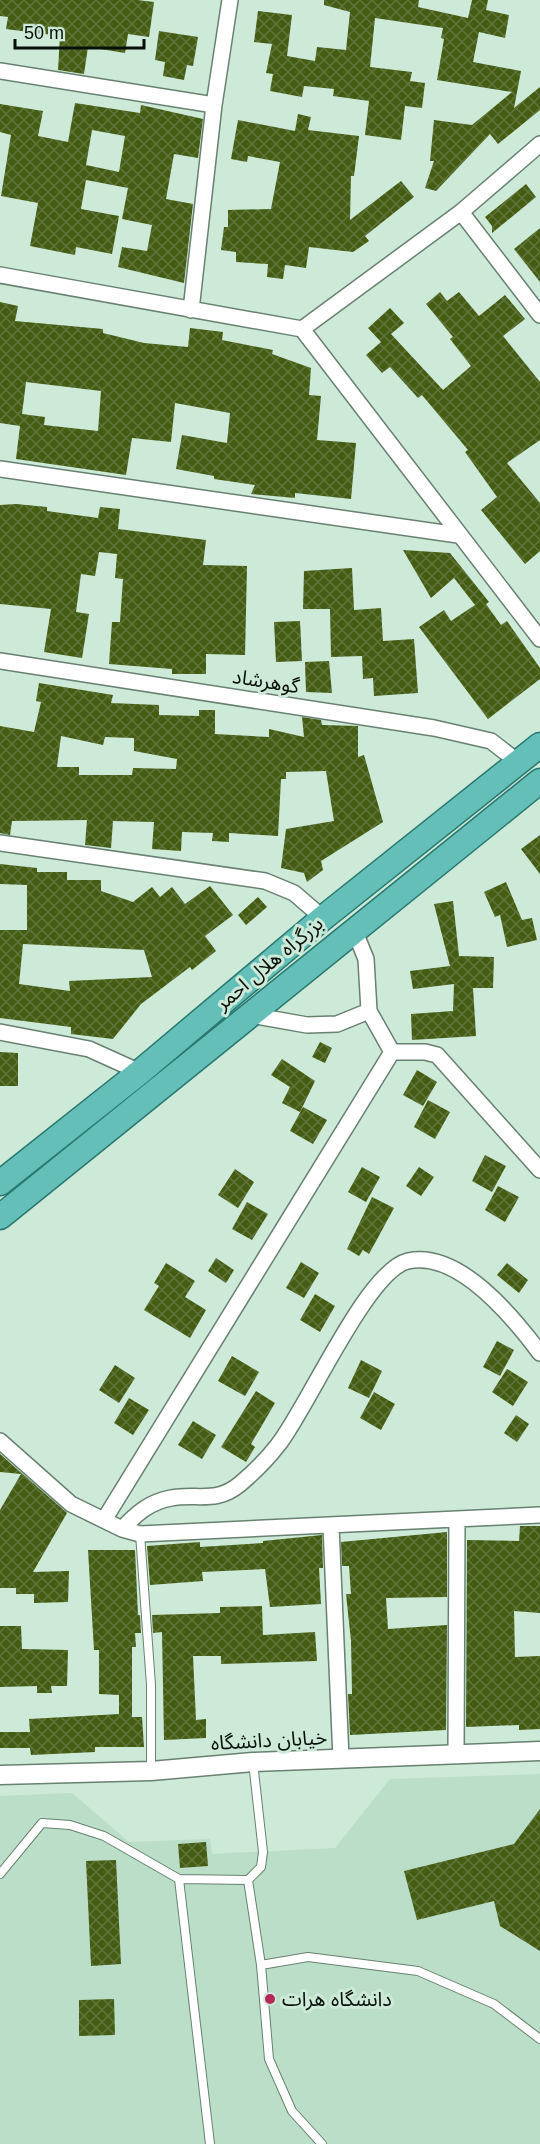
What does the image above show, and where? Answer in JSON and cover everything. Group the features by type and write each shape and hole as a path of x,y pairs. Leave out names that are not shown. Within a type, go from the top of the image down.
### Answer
{"highway":[{"name":"بزرگراه هلال احمر","path":"0,1183 140,1072 322,918 540,745"},
{"name":"بزرگراه هلال احمر","path":"0,1217 540,781"}],"street":[{"path":"191,310 214,105 230,0"},
{"path":"0,71 214,105"},
{"path":"302,329 461,212 540,144"},
{"path":"461,212 540,315"},
{"path":"0,275 302,329 540,639"},
{"path":"0,469 458,535"},
{"name":"گوهرشاد","path":"0,661 434,728 491,741 518,762"},
{"path":"0,843 265,881 294,893 322,918"},
{"path":"355,932 366,958 369,1011 392,1052"},
{"path":"250,1015 307,1025 337,1024 369,1011"},
{"path":"0,1032 90,1049 140,1072"},
{"path":"392,1052 425,1052 437,1055 540,1170"},
{"path":"104,1520 392,1052"},
{"path":"122,1528 141,1509 171,1498 216,1497 239,1485 278,1444 367,1300 385,1276 406,1261 425,1260 452,1267 508,1311 540,1353"},
{"path":"0,1441 71,1504 140,1534 540,1515"},
{"path":"456,1754 457,1520"},
{"path":"331,1526 341,1759"},
{"name":"خیابان دانشگاه","path":"0,1775 151,1771 253,1762 540,1751"}],"lane":[{"path":"140,1534 151,1685 151,1771"},
{"path":"0,1874 42,1823 70,1825 104,1836 179,1879 248,1880 261,1867 263,1851 253,1762"},
{"path":"179,1879 210,2144"},
{"path":"248,1880 261,1965 269,2059 292,2111 322,2144"},
{"path":"261,1965 308,1957 418,1971 494,2004 540,2039"}],"shaded area":[{"name":"دانشگاه هرات","path":"540,1774 540,2144 0,2144 0,1796 72,1793 129,1842 210,1839 212,1854 335,1848 390,1779"}],"building":[{"path":"0,0 154,2 149,37 128,34 125,53 88,47 84,74 58,70 60,36 6,29 8,17 0,16"},
{"path":"324,0 419,0 418,7 468,18 472,0 488,0 486,10 509,15 505,38 479,32 473,62 521,71 514,108 540,87 540,110 498,144 490,134 436,191 425,188 434,161 430,161 434,120 472,125 512,92 437,80 444,39 441,38 443,28 375,18 370,67 412,72 410,81 425,83 422,108 405,106 401,140 365,135 369,101 333,96 334,89 304,86 302,97 270,91 273,74 266,73 272,44 254,42 258,11 292,15 287,56 315,61 317,47 346,50 350,12 324,5"},
{"path":"159,31 198,37 193,66 187,65 184,80 163,76 165,62 155,60"},
{"path":"75,103 140,113 141,105 203,119 198,158 174,154 166,199 193,204 184,283 118,267 122,247 147,251 152,225 122,219 128,188 86,180 81,209 119,216 112,254 76,247 75,255 30,246 38,203 1,196 11,135 0,132 0,104 43,111 38,136 68,142","holes":["92,130 125,136 119,172 86,165"]},
{"path":"298,114 311,117 308,130 359,136 354,176 351,176 350,220 401,181 414,197 365,236 369,241 353,252 309,247 306,268 285,265 283,279 267,277 268,264 236,262 236,252 221,250 224,227 228,227 228,210 271,209 280,162 248,156 247,162 231,159 238,120 295,131"},
{"path":"526,184 536,197 492,233 492,226 485,217"},
{"path":"540,228 540,282 514,249"},
{"path":"440,292 447,301 459,292 479,316 505,295 525,319 503,336 540,382 540,440 507,463 540,503 540,551 525,564 481,510 497,497 465,452 468,450 422,395 418,398 390,367 382,373 366,355 381,342 368,328 390,308 404,323 391,334 443,390 471,366 450,339 453,337 426,304"},
{"path":"0,302 18,306 15,321 103,329 103,333 144,343 188,347 190,328 223,332 222,340 273,350 272,354 311,368 309,395 321,396 317,440 356,443 351,499 295,493 295,498 251,494 255,485 214,479 214,476 176,469 182,435 227,443 230,413 175,403 171,442 132,438 126,475 16,459 20,426 0,423","holes":["26,382 101,391 98,431 44,425 45,417 22,414"]},
{"path":"0,505 47,507 47,511 98,518 100,507 120,509 118,529 206,540 203,565 247,566 245,655 206,654 206,674 172,674 172,669 109,664 112,622 120,622 123,579 115,578 117,554 99,552 95,576 81,574 76,612 89,614 82,658 44,652 51,609 0,604"},
{"path":"403,550 450,553 489,602 486,604 501,625 507,621 540,668 540,679 488,719 419,627 444,610 451,621 475,605 454,578 431,598"},
{"path":"352,568 354,610 381,608 383,641 414,639 418,693 374,696 373,678 363,679 362,656 331,657 330,609 303,609 304,571"},
{"path":"300,621 302,661 276,662 274,622"},
{"path":"329,661 332,693 306,692 305,662"},
{"path":"39,683 113,695 111,703 159,705 159,715 199,716 199,710 215,710 215,734 269,737 269,729 304,737 302,717 321,720 322,725 358,726 358,757 364,755 383,822 321,861 323,870 307,882 304,873 281,868 286,829 334,821 326,771 286,772 286,779 281,779 278,836 229,833 229,842 212,841 213,833 182,832 181,851 152,849 154,822 113,821 111,848 85,845 87,820 12,821 10,835 0,833 0,726 34,732 41,702 36,701","holes":["61,736 103,745 105,737 134,738 134,751 177,759 176,769 133,768 132,775 79,775 79,767 57,767"]},
{"path":"540,835 540,874 521,849"},
{"path":"0,864 37,868 37,872 67,872 67,880 101,880 101,891 133,902 152,887 160,897 172,887 185,904 210,886 233,915 205,936 216,951 192,970 190,967 141,1004 113,1039 71,1034 71,1027 0,1018 0,930 27,930 27,885 0,884","holes":["23,944 144,950 152,977 69,981 70,991 19,984"]},
{"path":"506,882 522,920 532,918 537,940 507,947 500,915 495,917 484,892"},
{"path":"258,897 267,907 246,925 238,915"},
{"path":"453,901 459,956 494,957 493,988 473,988 476,1036 412,1040 411,1014 453,1011 454,984 413,989 410,971 450,966 434,904"},
{"path":"320,1042 332,1048 325,1063 312,1057"},
{"path":"0,1052 18,1053 18,1086 0,1086"},
{"path":"282,1059 315,1081 300,1112 282,1103 290,1087 271,1075"},
{"path":"417,1070 437,1082 423,1106 403,1095"},
{"path":"428,1100 450,1112 435,1139 414,1127"},
{"path":"303,1107 327,1120 313,1144 290,1131"},
{"path":"485,1155 506,1166 492,1192 472,1181"},
{"path":"362,1167 380,1177 366,1202 348,1192"},
{"path":"419,1167 434,1177 421,1196 406,1186"},
{"path":"235,1169 254,1182 238,1208 218,1195"},
{"path":"498,1186 519,1197 505,1222 485,1210"},
{"path":"372,1197 394,1208 369,1254 363,1250 359,1256 347,1249"},
{"path":"247,1202 268,1214 252,1240 232,1229"},
{"path":"216,1258 234,1270 226,1283 208,1271"},
{"path":"301,1262 319,1273 304,1298 286,1288"},
{"path":"166,1263 195,1281 185,1297 206,1310 190,1338 144,1310 159,1286 154,1283"},
{"path":"507,1263 528,1280 519,1293 497,1275"},
{"path":"315,1294 335,1306 320,1332 300,1320"},
{"path":"497,1341 514,1350 500,1376 483,1367"},
{"path":"232,1356 259,1372 245,1396 218,1381"},
{"path":"361,1360 382,1371 369,1398 348,1388"},
{"path":"115,1365 135,1378 119,1403 99,1390"},
{"path":"507,1369 528,1382 513,1406 492,1392"},
{"path":"256,1391 275,1403 251,1444 255,1447 246,1462 221,1447"},
{"path":"374,1392 395,1404 381,1430 360,1418"},
{"path":"129,1398 149,1410 133,1435 114,1423"},
{"path":"516,1415 529,1424 517,1442 504,1433"},
{"path":"193,1421 216,1435 202,1459 178,1445"},
{"path":"0,1454 67,1513 33,1572 69,1571 68,1602 34,1603 34,1594 16,1594 16,1588 0,1588 0,1510 21,1474 0,1472"},
{"path":"520,1526 540,1526 540,1613 514,1611 515,1657 540,1656 540,1729 519,1730 519,1725 466,1727 467,1540 519,1541"},
{"path":"447,1532 447,1597 386,1598 388,1629 447,1625 446,1730 350,1735 348,1694 352,1694 351,1641 346,1594 351,1594 349,1566 342,1566 341,1542"},
{"path":"322,1535 323,1568 319,1568 321,1604 270,1607 265,1569 202,1572 203,1581 150,1585 147,1546 200,1542 200,1547 263,1543 263,1541"},
{"path":"88,1550 135,1550 141,1633 135,1633 136,1647 132,1647 132,1717 142,1717 144,1747 95,1747 95,1752 31,1755 30,1748 0,1748 0,1732 30,1732 29,1719 119,1714 119,1695 99,1694 99,1650 94,1650"},
{"path":"262,1606 263,1635 315,1632 317,1661 221,1664 221,1656 193,1656 196,1720 206,1719 206,1738 164,1740 162,1632 153,1633 152,1615 220,1613 220,1607"},
{"path":"0,1626 21,1626 22,1649 68,1650 67,1686 51,1686 52,1693 37,1693 37,1686 0,1687"},
{"path":"540,1809 540,1951 500,1926 494,1901 417,1920 404,1871 514,1844"},
{"path":"206,1842 208,1866 180,1868 178,1844"},
{"path":"116,1860 121,1964 91,1966 86,1861"},
{"path":"114,1999 115,2035 79,2036 79,2000"}],"place":[{"name":"دانشگاه هرات","path":"270,1999"}]}
